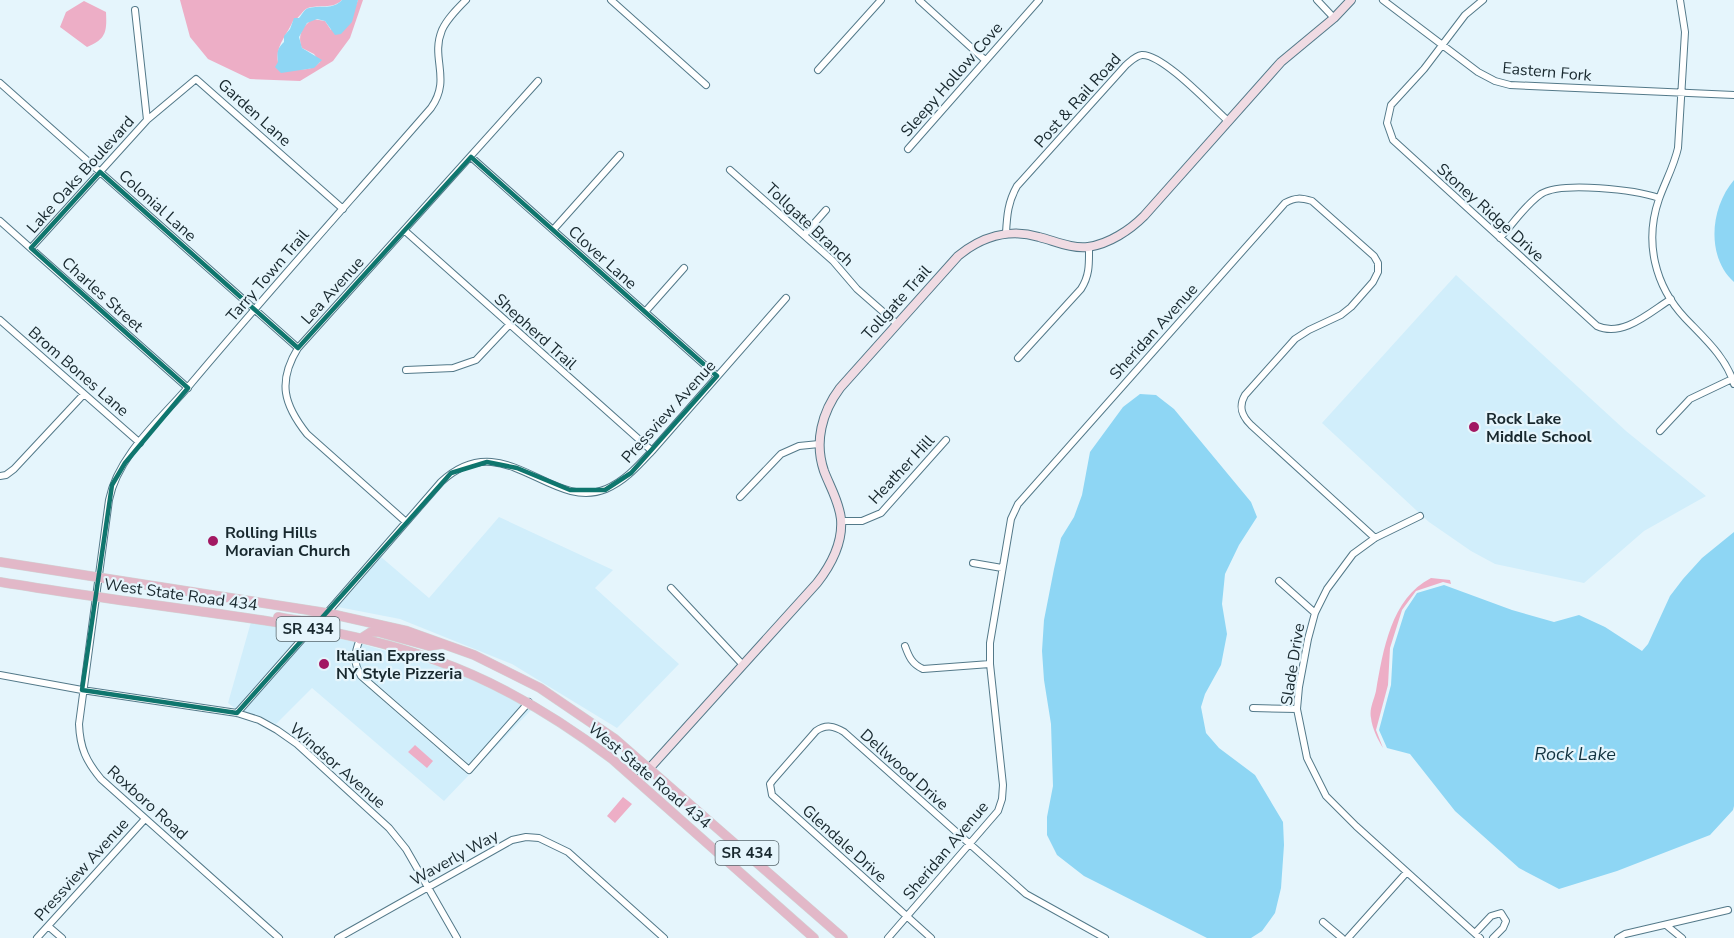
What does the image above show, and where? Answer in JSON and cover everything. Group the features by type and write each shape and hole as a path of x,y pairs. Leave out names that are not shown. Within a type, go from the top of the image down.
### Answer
{"main road":[{"name":"SR 434","path":"0,562 327,613 386,625 445,644 498,666 540,688 596,724 650,767 843,938"},
{"name":"West State Road 434","path":"0,582 97,598 255,619 360,639 437,660 511,692 582,736 638,781 814,938"},
{"path":"255,619 272,616 304,621 320,619 327,613"},
{"path":"360,639 371,632 378,632 429,646 445,644"}],"street":[{"name":"Tarry Town Trail","path":"99,577 112,484 118,473 140,443 254,309 438,98 442,78 438,52 439,39 450,17 465,0"},
{"path":"611,0 706,85"},
{"path":"818,70 881,0"},
{"path":"918,0 985,60"},
{"name":"Sleepy Hollow Cove","path":"908,149 1039,0"},
{"path":"1317,0 1334,18"},
{"name":"Tollgate Trail","path":"638,781 824,575 835,556 841,521 834,492 824,470 819,444 824,417 833,397 957,256 983,240 1006,233 1023,234 1064,244 1089,247 1119,236 1137,223 1281,62 1334,18 1351,0"},
{"name":"Eastern Fork","path":"1383,0 1478,72 1509,85 1734,95"},
{"path":"1443,45 1465,15 1483,0"},
{"path":"1660,431 1690,399 1733,382 1715,351 1683,316 1660,281 1652,248 1652,230 1659,198 1674,166 1678,148 1685,32 1680,0"},
{"name":"Lake Oaks Boulevard","path":"31,248 147,120 135,10"},
{"name":"Stoney Ridge Drive","path":"1443,45 1415,81 1391,105 1387,123 1389,132 1399,147 1590,321 1603,328 1618,329 1628,326 1671,299"},
{"name":"Post & Rail Road","path":"1006,233 1007,208 1017,186 1134,57 1143,55 1162,62 1228,121"},
{"name":"Garden Lane","path":"147,120 196,79 343,209"},
{"name":"Lea Avenue","path":"406,522 307,434 295,419 287,404 285,391 288,368 298,348 538,81"},
{"name":"Colonial Lane","path":"0,83 298,348"},
{"path":"553,230 620,155"},
{"name":"Clover Lane","path":"471,157 717,376"},
{"name":"Tollgate Branch","path":"730,170 833,261 857,289 897,324"},
{"path":"1500,238 1533,202 1550,190 1563,187 1636,191 1659,198"},
{"name":"Sheridan Avenue","path":"888,938 998,811 1002,799 1003,785 990,664 990,643 1011,519 1018,504 1285,203 1300,198 1312,201 1374,256 1378,262 1378,272 1373,282 1341,315 1309,330 1286,347 1245,395 1241,401 1241,409 1251,425 1375,538"},
{"path":"804,235 826,210"},
{"name":"Charles Street","path":"0,221 188,388"},
{"name":"Shepherd Trail","path":"404,230 652,451"},
{"path":"1018,358 1081,289 1087,279 1089,247"},
{"path":"645,312 684,268"},
{"name":"Pressview Avenue","path":"327,613 451,473 472,464 488,462 517,468 560,487 580,492 605,490 619,482 652,451 786,298"},
{"name":"Brom Bones Lane","path":"0,320 140,443"},
{"path":"406,370 453,368 476,360 509,325"},
{"path":"0,476 14,470 84,394"},
{"name":"Heather Hill","path":"841,521 862,521 881,513 946,440"},
{"path":"741,497 781,454 799,446 819,444"},
{"name":"Slade Drive","path":"1420,516 1375,538 1353,554 1327,589 1315,613 1299,687 1297,710 1307,758 1326,796 1347,818 1478,936"},
{"path":"973,563 1002,568"},
{"name":"Roxboro Road","path":"99,577 82,690 79,736 87,763 101,779 279,938"},
{"path":"1279,581 1315,613"},
{"path":"671,588 743,665"},
{"path":"237,713 311,629"},
{"path":"360,639 354,653 355,665 361,676 469,770 529,702"},
{"path":"905,646 910,658 923,669 990,664"},
{"name":"Windsor Avenue","path":"0,675 82,690 237,713 259,720 277,730 297,744 389,828 406,849 429,886 457,938"},
{"path":"1253,708 1297,710"},
{"name":"Dellwood Drive","path":"770,790 773,780 816,731 830,726 844,732 1026,894 1105,938"},
{"name":"Glendale Drive","path":"770,790 779,803 931,938"},
{"name":"Pressview Avenue","path":"37,938 145,819"},
{"name":"Waverly Way","path":"338,938 512,840 526,837 539,838 568,852 664,938"},
{"path":"1348,938 1407,872"},
{"path":"1618,938 1728,909"},
{"path":"1478,936 1491,916 1501,913 1506,921 1503,928 1493,938"},
{"path":"1323,922 1342,938"},
{"path":"1666,925 1682,938"},
{"path":"48,926 62,938"}],"highlighted area":[{"path":"471,157 717,376 631,473 605,490 570,490 517,468 487,462 451,473 237,713 82,690 112,485 125,463 188,388 31,248 100,172 298,348"}],"shaded area":[{"path":"180,0 342,0 330,6 306,9 293,21 282,41 278,51 278,62 305,69 320,62 314,54 302,48 300,35 306,25 313,19 325,21 331,30 356,5 358,0 363,0 350,38 333,61 300,81 250,79 208,59 190,37"},
{"path":"84,1 106,12 106,25 102,38 87,47 60,27 66,12"},
{"name":"Rock Lake Middle School","path":"1456,275 1626,431 1706,496 1644,531 1584,583 1495,564 1471,551 1429,522 1322,423"},
{"path":"499,517 613,570 595,588 679,664 617,728 512,664 400,619 338,607 381,557 429,598"},
{"path":"1431,578 1450,580 1451,584 1443,582 1416,591 1402,610 1390,648 1388,685 1376,730 1383,748 1374,730 1371,708 1386,643 1398,612 1407,598 1417,587"},
{"path":"251,622 303,632 236,709 228,703"},
{"path":"312,633 355,642 350,654 351,666 358,679 468,775 529,707 532,709 444,801 312,688 276,724 243,711"},
{"path":"362,644 451,670 523,704 469,764 364,673 359,664 358,653"},
{"path":"415,745 433,761 427,768 408,752"},
{"path":"623,797 632,804 615,823 607,816"}],"water":[{"path":"342,0 358,0 352,22 341,34 335,35 325,21 317,19 307,23 299,37 302,48 322,60 314,68 281,73 275,67 278,62 278,51 294,18 299,18 307,9 331,6"},
{"path":"1734,180 1734,282 1725,272 1719,259 1714,232 1720,204"},
{"path":"1140,394 1156,395 1174,409 1251,502 1257,517 1239,545 1225,574 1222,604 1227,634 1221,665 1205,694 1201,707 1206,733 1219,748 1255,775 1283,822 1281,888 1275,913 1262,931 1251,938 1207,938 1084,876 1057,855 1047,835 1047,817 1053,786 1051,724 1042,651 1044,620 1054,569 1061,538 1074,517 1082,495 1090,452 1123,407"},
{"name":"Rock Lake","path":"1734,532 1734,806 1710,835 1617,871 1559,889 1519,868 1455,811 1410,754 1387,748 1379,730 1391,685 1393,649 1405,611 1417,593 1444,585 1512,610 1554,622 1579,615 1605,627 1642,651 1648,644 1670,596 1683,579 1702,558"}],"place":[{"name":"Rock Lake Middle School","path":"1474,427"},
{"name":"Rolling Hills Moravian Church","path":"213,541"},
{"name":"Italian Express NY Style Pizzeria","path":"324,664"}]}
